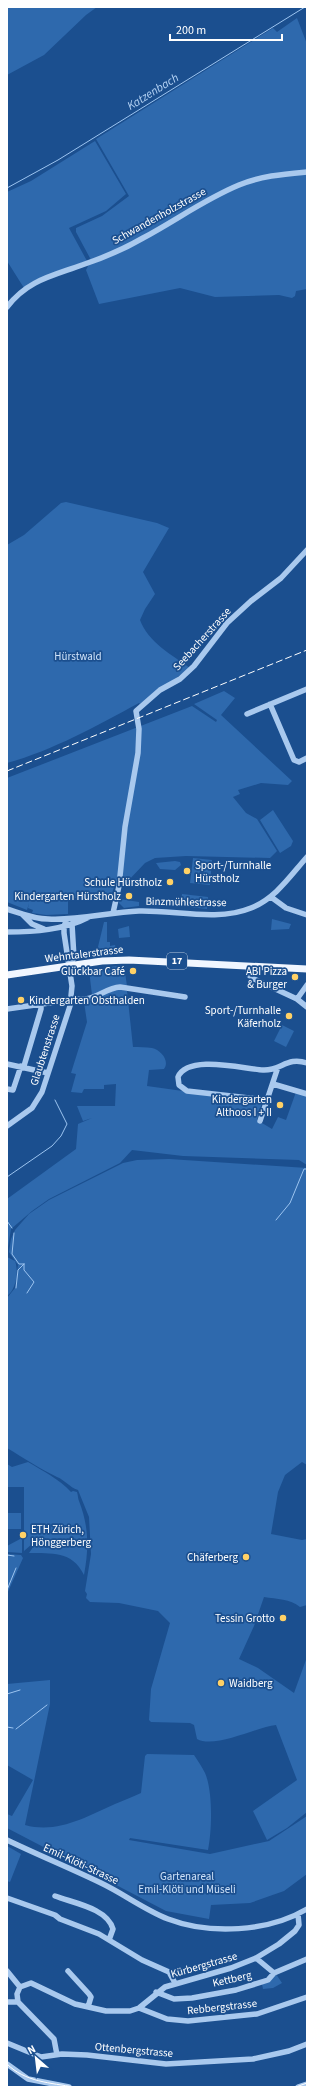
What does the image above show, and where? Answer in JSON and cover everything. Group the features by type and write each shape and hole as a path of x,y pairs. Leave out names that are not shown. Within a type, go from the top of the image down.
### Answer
{"main road":[{"name":"Wehntalerstrasse","path":"7,975 102,961 152,960 307,970"}],"street":[{"name":"Schwandenholzstrasse","path":"7,307 15,296 36,281 99,259 142,239 215,196 239,184 281,175 307,172"},
{"name":"Seebacherstrasse","path":"113,913 119,886 125,827 138,752 139,729 136,711 160,690 180,679 194,666 227,623 251,601 280,578 307,551"},
{"path":"247,714 307,689"},
{"path":"270,704 294,760 299,762 307,758"},
{"name":"Binzmühlestrasse","path":"7,909 22,914 47,919 66,919 140,911 227,914 250,908 271,897 307,857"},
{"path":"271,897 286,908 307,915"},
{"path":"22,914 32,924 46,929 48,926 47,919"},
{"name":"Binzmühlestrasse","path":"7,932 23,932 64,926 91,916"},
{"path":"23,932 39,918"},
{"path":"66,919 72,924 74,958 70,965 64,926 66,919"},
{"name":"Glaubtenstrasse","path":"7,1126 34,1105 42,1092 71,1000 72,986 70,965"},
{"path":"248,966 248,972 254,980 297,999 307,1007"},
{"path":"297,999 307,985"},
{"path":"7,1009 71,1000 87,1000 111,988 120,987 185,997"},
{"path":"7,1089 13,1090 23,1066 41,1009 41,1004"},
{"path":"268,1100 187,1091 179,1085 178,1077 185,1068 203,1065 226,1065 264,1070 278,1067 291,1061 307,1063"},
{"path":"7,1064 23,1066 48,1073"},
{"path":"260,1121 278,1067"},
{"path":"273,1084 307,1094"},
{"name":"Emil-Klöti-Strasse","path":"7,1840 87,1876 151,1911 181,1923 215,1929 241,1928 267,1924 298,1914 307,1909"},
{"path":"55,1896 108,1918 113,1928 109,1940"},
{"path":"7,1898 55,1915 109,1940 142,1960 169,1972 175,1983"},
{"name":"Kürbergstrasse","path":"139,2008 156,1992 175,1983 231,1968 256,1958 295,1932 299,1925 298,1914"},
{"path":"256,1958 274,1973"},
{"name":"Kettberg","path":"156,1992 170,1998 192,1998 236,1990 265,1982 274,1973 307,1959"},
{"path":"68,1970 91,1997 88,2007"},
{"path":"7,1971 20,1987"},
{"path":"57,2055 54,2039 18,2002 17,1994 20,1987 31,1983 62,1999 88,2007 118,2012 139,2008"},
{"name":"Rebbergstrasse","path":"139,2008 167,2019 188,2021 257,2014 307,1997"},
{"path":"7,2002 18,2002"},
{"name":"Ottenbergstrasse","path":"7,2044 41,2057 57,2055 87,2055 158,2064 253,2059 289,2051 307,2044"},
{"path":"7,2064 28,2079 69,2087"},
{"path":"298,2087 307,2084"}],"green space":[{"path":"7,7 97,7 86,15 44,55 7,75"},
{"path":"297,18 307,44 307,289 296,291 295,296 292,298 279,295 215,297 180,288 99,304 86,270 91,260 76,232 76,228 102,216 129,196 96,139 273,28 277,32"},
{"path":"95,141 126,194 106,211 69,228 87,261 35,280 24,288 7,261 7,192 31,181"},
{"name":"Hürstwald","path":"66,502 157,523 169,528 143,572 155,594 140,620 149,635 161,647 190,668 140,704 139,703 91,729 58,744 24,758 7,763 7,545 24,535 61,503"},
{"path":"224,691 235,698 221,715 292,781 288,785 261,783 238,790 240,794 233,797 246,813 257,819 277,851 270,858 186,856 155,858 145,863 126,883 115,884 110,900 60,897 31,898 30,901 68,899 68,914 46,915 32,913 33,910 28,908 29,903 27,910 7,902 7,778 192,706 216,722 217,720 194,704"},
{"path":"273,810 293,841 291,846 280,853 260,820"},
{"path":"193,858 212,860 210,885 190,883"},
{"path":"175,861 180,862 181,865 175,870 160,869 156,863"},
{"path":"182,894 208,897 207,909 181,906"},
{"path":"120,899 139,902 139,906 124,908 119,903"},
{"path":"272,919 291,924 289,929 271,930"},
{"path":"104,922 107,922 107,942 110,942 110,946 115,945 117,955 97,951"},
{"path":"129,926 130,937 119,938 118,929"},
{"path":"124,965 127,986 92,995 89,970"},
{"path":"117,989 127,991 133,1047 147,1047 155,1049 164,1056 165,1059 166,1066 164,1069 149,1070 147,1086 262,1102 257,1120 272,1129 278,1117 286,1120 296,1092 307,1096 307,1165 299,1160 183,1156 132,1150 120,1163 49,1199 32,1211 11,1229 7,1253 7,1199 76,1149 78,1124 92,1118 83,1121 77,1106 115,1106 116,1084 104,1085 104,1089 84,1089 82,1093 71,1092 76,1074 71,1073 87,1022 84,1002"},
{"path":"282,1025 294,1031 286,1047 274,1041"},
{"name":"Chäferberg","path":"169,1159 307,1168 307,1465 302,1462 285,1475 278,1492 271,1534 302,1540 307,1539 307,1605 300,1607 288,1601 264,1597 254,1626 239,1659 258,1668 294,1693 307,1657 307,1812 287,1828 267,1840 253,1811 297,1780 276,1725 225,1739 205,1741 197,1739 194,1725 190,1723 151,1722 149,1720 151,1689 170,1623 158,1611 119,1603 90,1602 86,1598 87,1594 85,1591 91,1554 89,1517 78,1490 7,1448 7,1298 15,1288 18,1265 9,1252 11,1239 15,1230 29,1214 49,1200 123,1163 137,1160"},
{"path":"7,1257 15,1261 17,1275 15,1285 7,1296"},
{"path":"28,1462 56,1479 71,1492 77,1492 85,1520 87,1538 87,1556 84,1575 79,1567 67,1557 53,1554 29,1553 40,1537 24,1551 24,1487 7,1487 7,1464 12,1467"},
{"path":"7,1513 21,1513 21,1529 7,1529"},
{"path":"22,1538 22,1553 7,1552 7,1546"},
{"path":"7,1554 21,1555 23,1558 7,1594"},
{"name":"Gartenareal Emil-Klöti und Müseli","path":"50,1680 50,1704 25,1825 48,1827 71,1823 141,1793 145,1756 147,1754 194,1755 205,1773 211,1800 211,1822 208,1850 130,1838 129,1840 210,1854 269,1841 307,1816 307,1874 284,1891 250,1903 211,1905 209,1919 166,1911 7,1828 7,1814 12,1816 33,1780 7,1765 7,1684"},
{"path":"7,1846 21,1854 10,1882 7,1881"},
{"path":"276,1974 282,1983 273,1988 263,1989 262,1984 269,1982"}],"waterway":[{"name":"Katzenbach","path":"7,188 58,160 305,7"},
{"path":"7,1177 52,1146 61,1136 67,1124 55,1100"},
{"path":"276,1220 290,1203 304,1169 307,1169"},
{"path":"7,1221 12,1228"},
{"path":"14,1233 12,1254 19,1264 24,1264"},
{"path":"24,1264 24,1270 34,1282 27,1293"},
{"path":"16,1288 18,1270 24,1264"},
{"path":"7,1555 14,1556"},
{"path":"7,1590 16,1568"},
{"path":"7,1694 20,1690"},
{"path":"16,1729 47,1705"},
{"path":"7,1727 13,1728"}],"tram line":[{"path":"7,2064 22,2075 30,2078 47,2083 74,2087"},
{"path":"296,2087 307,2083"}],"railway":[{"path":"7,771 307,650"}],"place":[{"name":"Sport-/Turnhalle Hürstholz","path":"187,871"},
{"name":"Schule Hürstholz","path":"170,882"},
{"name":"Kindergarten Hürstholz","path":"129,896"},
{"name":"Glückbar Café","path":"133,971"},
{"name":"ABI Pizza & Burger","path":"295,977"},
{"name":"Kindergarten Obsthalden","path":"21,1000"},
{"name":"Sport-/Turnhalle Käferholz","path":"289,1016"},
{"name":"Kindergarten Althoos I + II","path":"280,1105"},
{"name":"ETH Zürich, Hönggerberg","path":"23,1535"},
{"name":"Chäferberg","path":"246,1557"},
{"name":"Tessin Grotto","path":"283,1618"},
{"name":"Waidberg","path":"221,1683"}]}
